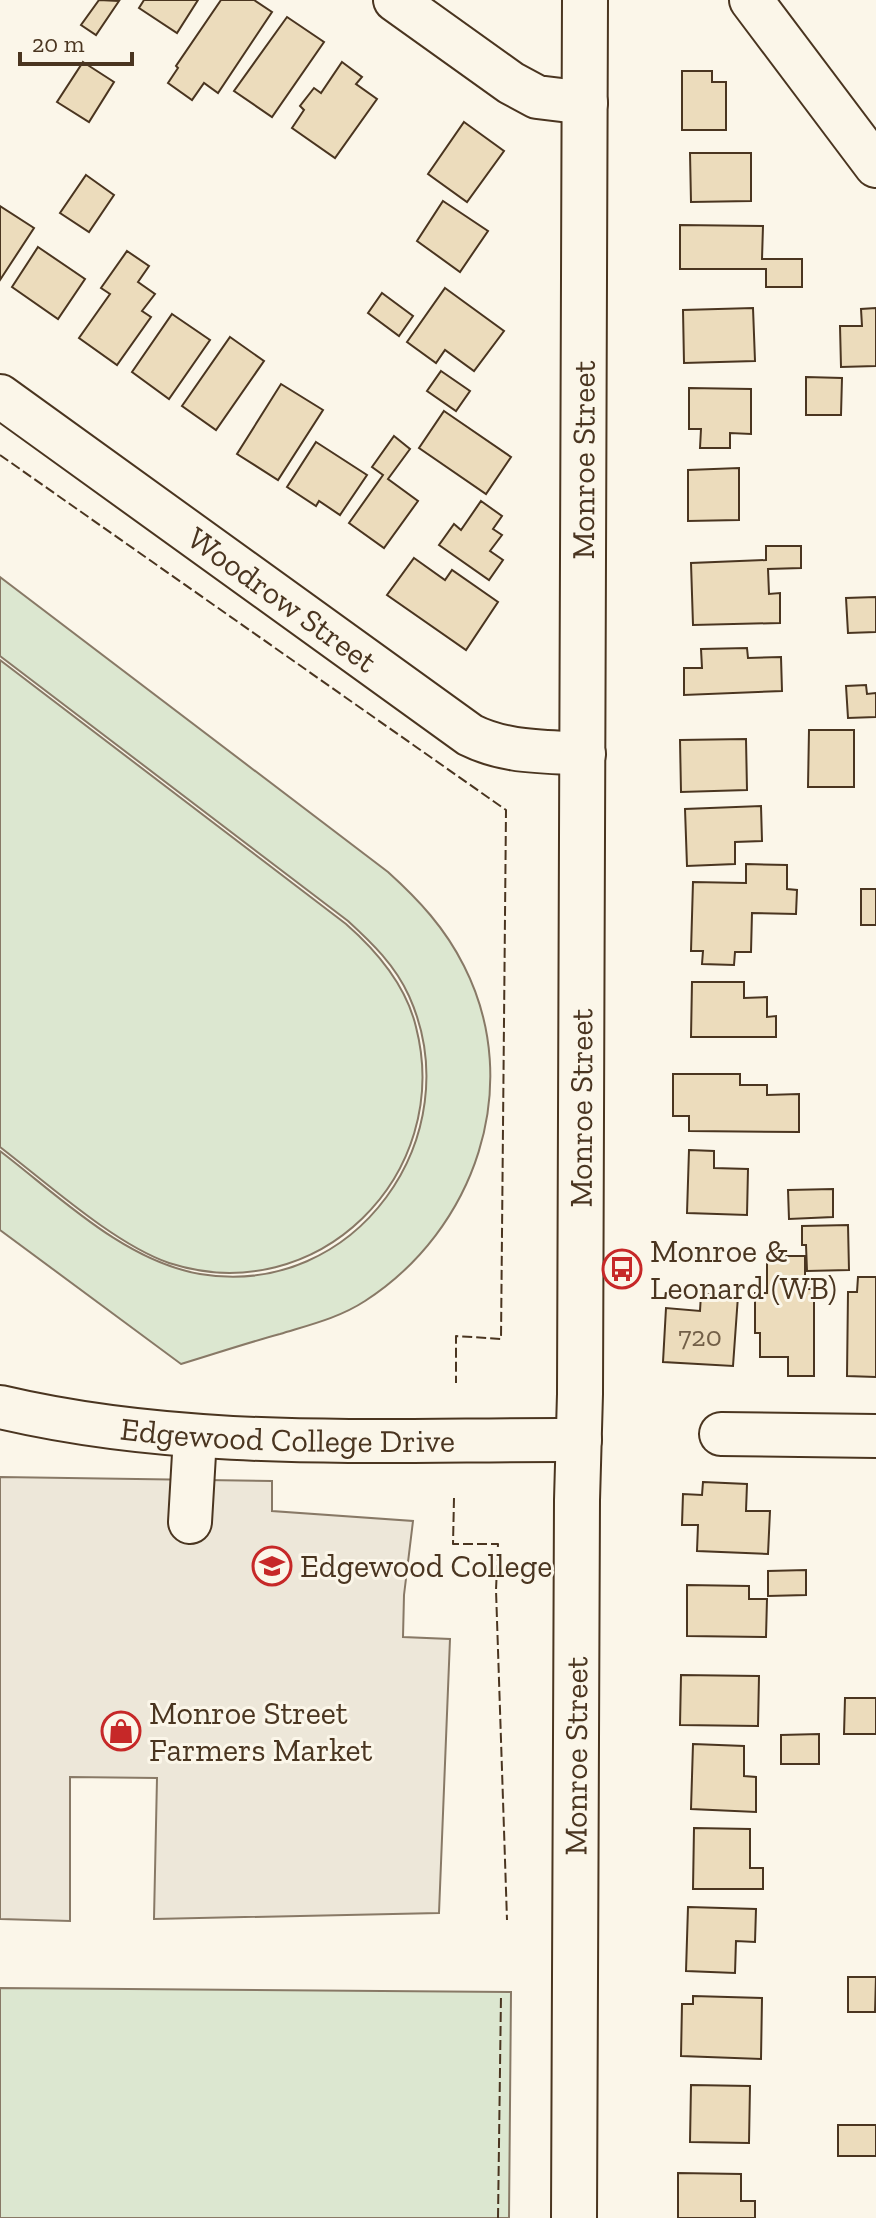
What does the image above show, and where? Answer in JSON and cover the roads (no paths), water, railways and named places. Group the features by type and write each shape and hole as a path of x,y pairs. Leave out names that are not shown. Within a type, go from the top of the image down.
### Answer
{"main road":[{"name":"Monroe Street","path":"574,2218 584,754 585,0"}],"street":[{"path":"395,0 511,83 537,97 586,103"},
{"path":"751,0 876,166"},
{"name":"Woodrow Street","path":"0,396 470,735 489,745 511,750 584,754"},
{"name":"Edgewood College Drive","path":"0,1407 99,1428 195,1437 343,1441 580,1440"},
{"path":"721,1434 876,1436"},
{"path":"190,1522 195,1437"}],"place":[{"name":"Monroe & Leonard (WB)","path":"622,1269"},
{"name":"Edgewood College","path":"272,1566"},
{"name":"Monroe Street Farmers Market","path":"121,1731"}]}
